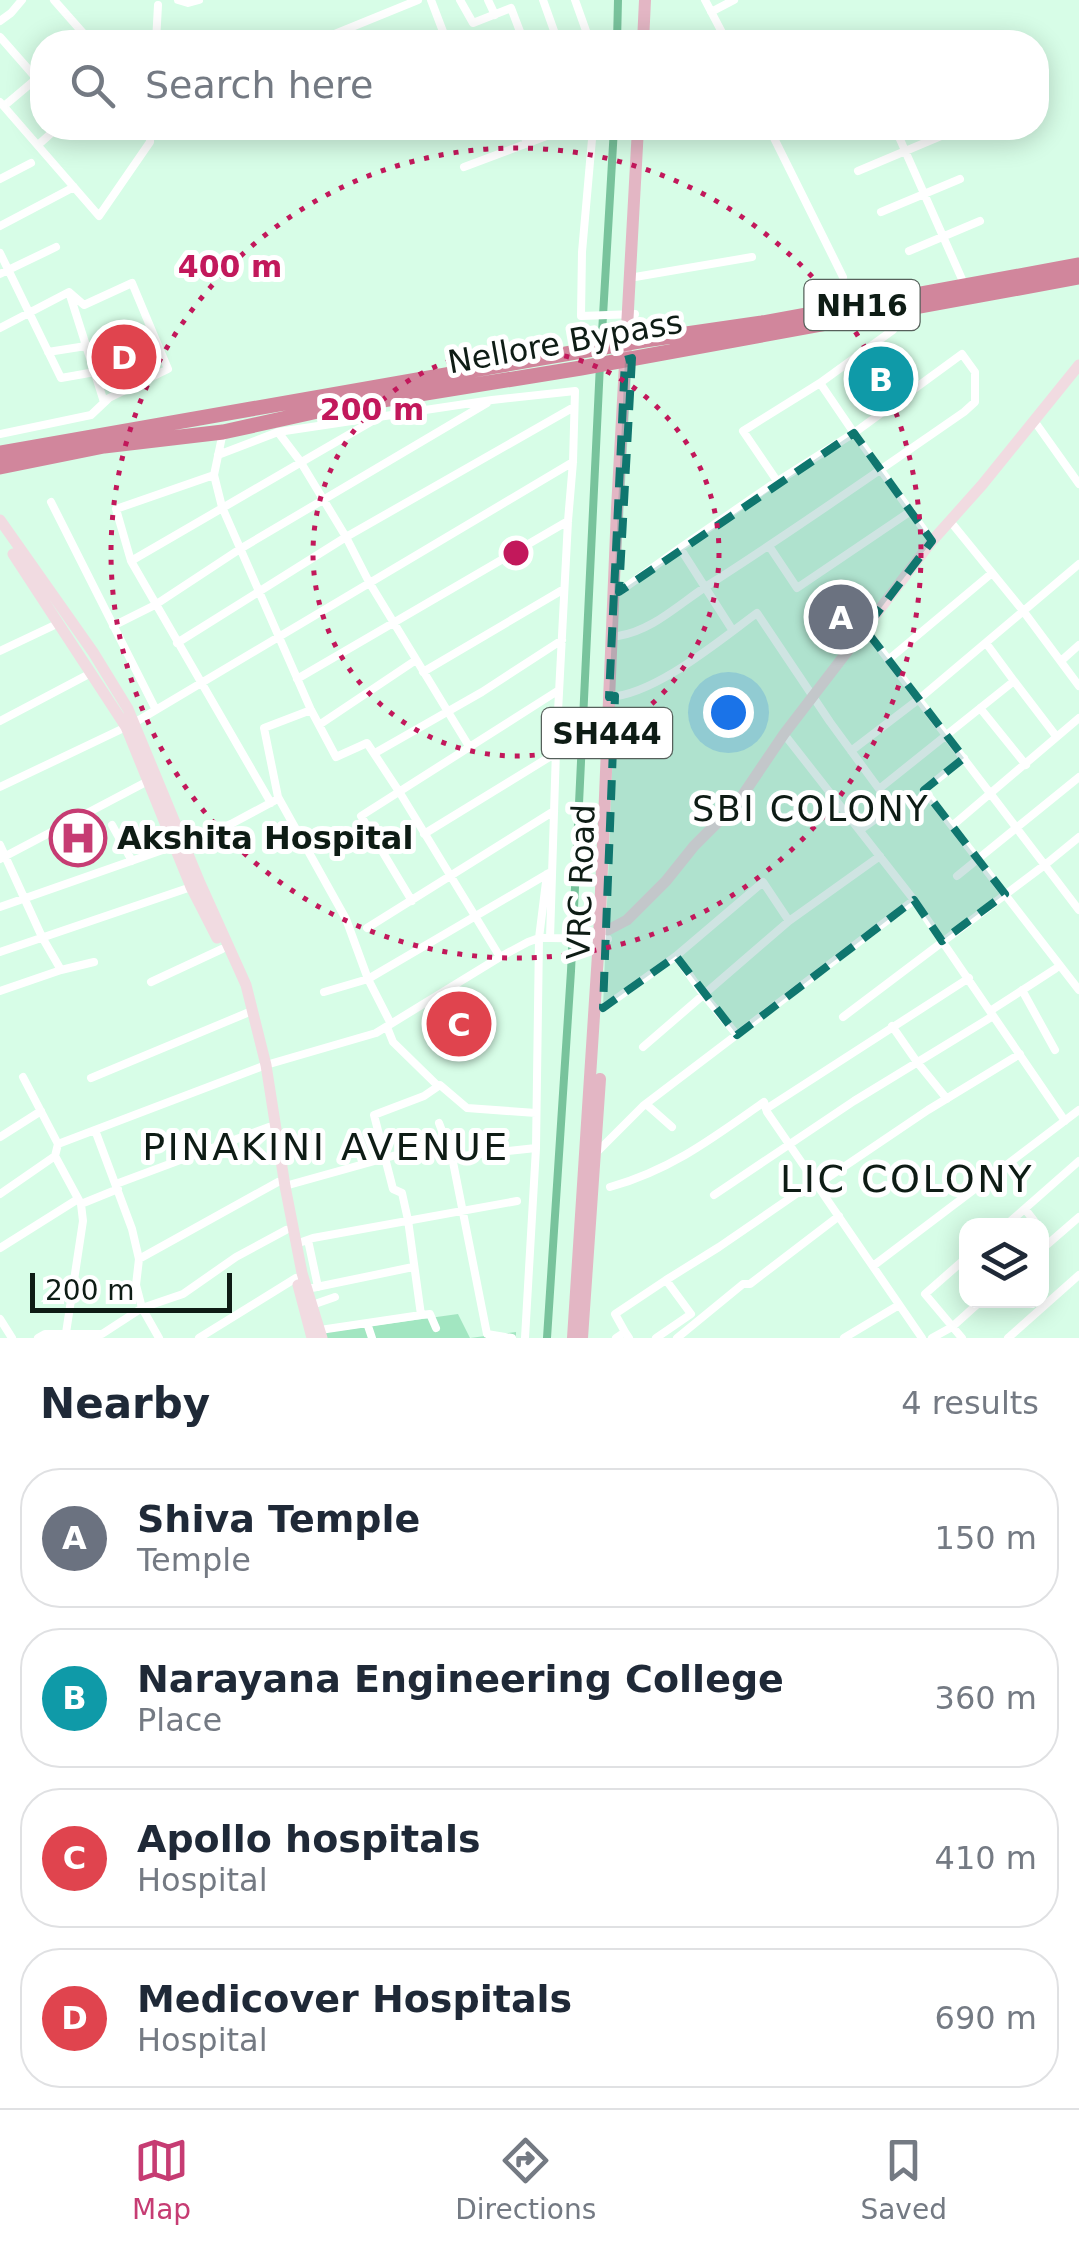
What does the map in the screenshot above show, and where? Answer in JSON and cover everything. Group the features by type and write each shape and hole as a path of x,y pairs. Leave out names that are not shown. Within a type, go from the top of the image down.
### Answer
{"highway":[{"name":"Nellore Bypass","path":"645,348 1079,265"},
{"name":"Nellore Bypass","path":"0,468 104,446 223,432 645,348 1079,277"},
{"name":"Nellore Bypass","path":"0,453 579,360"}],"main road":[{"path":"646,30 647,0"},
{"name":"SH444","path":"612,696 622,397 632,314 639,140"},
{"name":"VRC Road","path":"582,1338 603,1008 600,937 618,636 640,140"},
{"name":"SH444","path":"573,1338 591,1152 600,937"}],"street":[{"path":"0,21 22,0"},
{"path":"54,0 77,30"},
{"path":"178,0 198,0"},
{"path":"344,30 418,0"},
{"path":"431,0 442,30"},
{"path":"460,0 473,24 514,4 519,30"},
{"path":"488,0 496,15"},
{"path":"543,0 554,30"},
{"path":"576,0 586,30"},
{"path":"706,0 720,30"},
{"path":"711,12 734,0"},
{"path":"157,30 158,5"},
{"path":"0,37 30,66"},
{"path":"30,83 2,104 30,136"},
{"path":"34,140 99,216 150,140"},
{"path":"38,145 44,140"},
{"path":"464,167 532,140"},
{"path":"592,140 581,316 632,314"},
{"path":"775,140 842,277"},
{"path":"900,140 964,286"},
{"path":"858,171 932,140"},
{"path":"0,179 31,164"},
{"path":"881,212 960,179"},
{"path":"0,226 74,187"},
{"path":"908,251 980,221"},
{"path":"4,272 56,247"},
{"path":"0,253 4,272 30,314 60,378 94,372"},
{"path":"635,277 752,257"},
{"path":"0,434 91,415 104,402 168,369 132,283 84,305 69,292"},
{"path":"0,328 69,292"},
{"path":"69,292 104,402"},
{"path":"777,482 742,431 820,383 893,330"},
{"path":"48,352 86,346"},
{"path":"618,636 645,628 964,412 975,402 975,372 962,354 854,433 619,592"},
{"path":"58,1144 263,1066 376,1033 500,956 539,938 600,937 626,920 738,802 784,734 932,541 1079,365"},
{"path":"820,383 932,541"},
{"path":"218,455 278,432 574,391 554,811 550,872 539,938 536,1148 525,1338"},
{"path":"113,626 492,400"},
{"path":"178,644 346,537 574,407"},
{"path":"131,561 380,416"},
{"path":"1035,422 1079,484"},
{"path":"223,432 214,475 222,507 311,710 336,757 366,742 375,753 500,956"},
{"path":"278,432 300,461 470,748"},
{"path":"0,787 130,725 573,462"},
{"path":"214,475 116,510 131,561 346,919 394,1042 438,1086"},
{"path":"51,502 156,710"},
{"path":"770,546 796,588 911,511"},
{"path":"0,520 128,709 148,781 178,844"},
{"path":"950,521 1079,686"},
{"path":"297,679 568,522"},
{"path":"0,534 130,725 242,990 263,1066 269,1128 275,1145"},
{"path":"680,548 732,630"},
{"path":"850,750 919,699 1079,564"},
{"path":"888,660 992,573"},
{"path":"423,672 564,590"},
{"path":"612,696 626,695 666,676 757,613 890,804 890,810 860,830"},
{"path":"0,651 58,623"},
{"path":"865,629 1079,910"},
{"path":"375,753 482,692 562,640"},
{"path":"986,643 1056,736"},
{"path":"1061,662 1079,646"},
{"path":"319,724 416,660"},
{"path":"0,722 91,673"},
{"path":"878,789 1014,682"},
{"path":"412,901 361,816 560,690"},
{"path":"980,708 1026,765"},
{"path":"275,800 264,728 311,710"},
{"path":"952,826 1079,718"},
{"path":"784,734 914,900 1065,1120"},
{"path":"424,834 556,753"},
{"path":"964,758 924,790 1079,990"},
{"path":"956,876 1079,778"},
{"path":"3,857 148,781"},
{"path":"0,907 230,824 275,800"},
{"path":"367,928 554,811"},
{"path":"112,825 132,861"},
{"path":"843,1017 1079,837"},
{"path":"0,845 42,938 61,970"},
{"path":"643,1047 788,920 880,856"},
{"path":"550,872 554,938"},
{"path":"324,992 368,978 550,872"},
{"path":"603,1008 676,956 763,882 788,920"},
{"path":"0,952 195,885"},
{"path":"195,885 246,985 282,1181 286,1230 296,1278 318,1335"},
{"path":"591,1152 646,1104 914,900"},
{"path":"151,982 222,949"},
{"path":"676,956 738,1034"},
{"path":"0,992 94,962"},
{"path":"714,1195 1055,969"},
{"path":"766,1108 969,978"},
{"path":"1022,990 1054,1050"},
{"path":"91,1078 247,1013"},
{"path":"892,1026 947,1099"},
{"path":"616,1338 627,1335 614,1314 1020,1054"},
{"path":"22,1077 58,1144 56,1156 80,1202 83,1222 66,1333"},
{"path":"420,1315 408,1220 402,1194 393,1188 374,1115 424,1096 440,1084 467,1108 536,1113"},
{"path":"610,1187 641,1178 697,1149 764,1102 922,1338"},
{"path":"646,1104 672,1127"},
{"path":"873,1266 1079,1110"},
{"path":"0,1138 41,1111"},
{"path":"439,1123 452,1157 488,1334 512,1338"},
{"path":"0,1248 80,1202 269,1128"},
{"path":"95,1130 132,1230 139,1259 136,1286 142,1308 159,1338"},
{"path":"139,1259 282,1181 432,1145 452,1157 536,1148"},
{"path":"0,1194 56,1156"},
{"path":"1014,1218 1079,1160"},
{"path":"282,1181 302,1242 318,1335"},
{"path":"302,1242 517,1201"},
{"path":"1025,1208 1032,1218"},
{"path":"677,1338 743,1284 750,1284 839,1216"},
{"path":"1049,1239 1051,1241 1079,1217"},
{"path":"38,1338 46,1334 102,1334 142,1308 183,1294 236,1257 286,1230"},
{"path":"959,1264 925,1294 962,1338"},
{"path":"312,1288 413,1266"},
{"path":"1008,1338 1079,1275"},
{"path":"199,1338 296,1278"},
{"path":"656,1338 690,1314 666,1280"},
{"path":"312,1305 336,1297"},
{"path":"844,1338 899,1305"},
{"path":"932,1338 973,1308"},
{"path":"318,1335 430,1314 436,1328"},
{"path":"0,1319 12,1338"},
{"path":"367,1323 372,1338"}],"highlighted area":[{"path":"632,358 619,592 854,433 932,541 865,629 964,758 924,790 1005,894 942,941 914,900 737,1035 676,956 603,1008 615,696 609,697 625,360"}],"green space":[{"path":"458,1314 470,1338 324,1338 322,1333"},
{"path":"516,1332 516,1338 470,1338"}],"waterway":[{"path":"617,30 618,0"},
{"path":"601,350 613,140"},
{"path":"547,1338 571,971 600,364"}],"place":[{"name":"Medicover Hospitals","path":"124,357"},
{"name":"Narayana Engineering College","path":"881,379"},
{"name":"Shiva Temple","path":"841,617"},
{"name":"Akshita Hospital","path":"78,838"},
{"name":"Apollo hospitals","path":"459,1024"}],"district":[{"name":"SBI COLONY","path":"811,809"},
{"name":"PINAKINI AVENUE","path":"326,1147"},
{"name":"LIC COLONY","path":"907,1179"}]}
